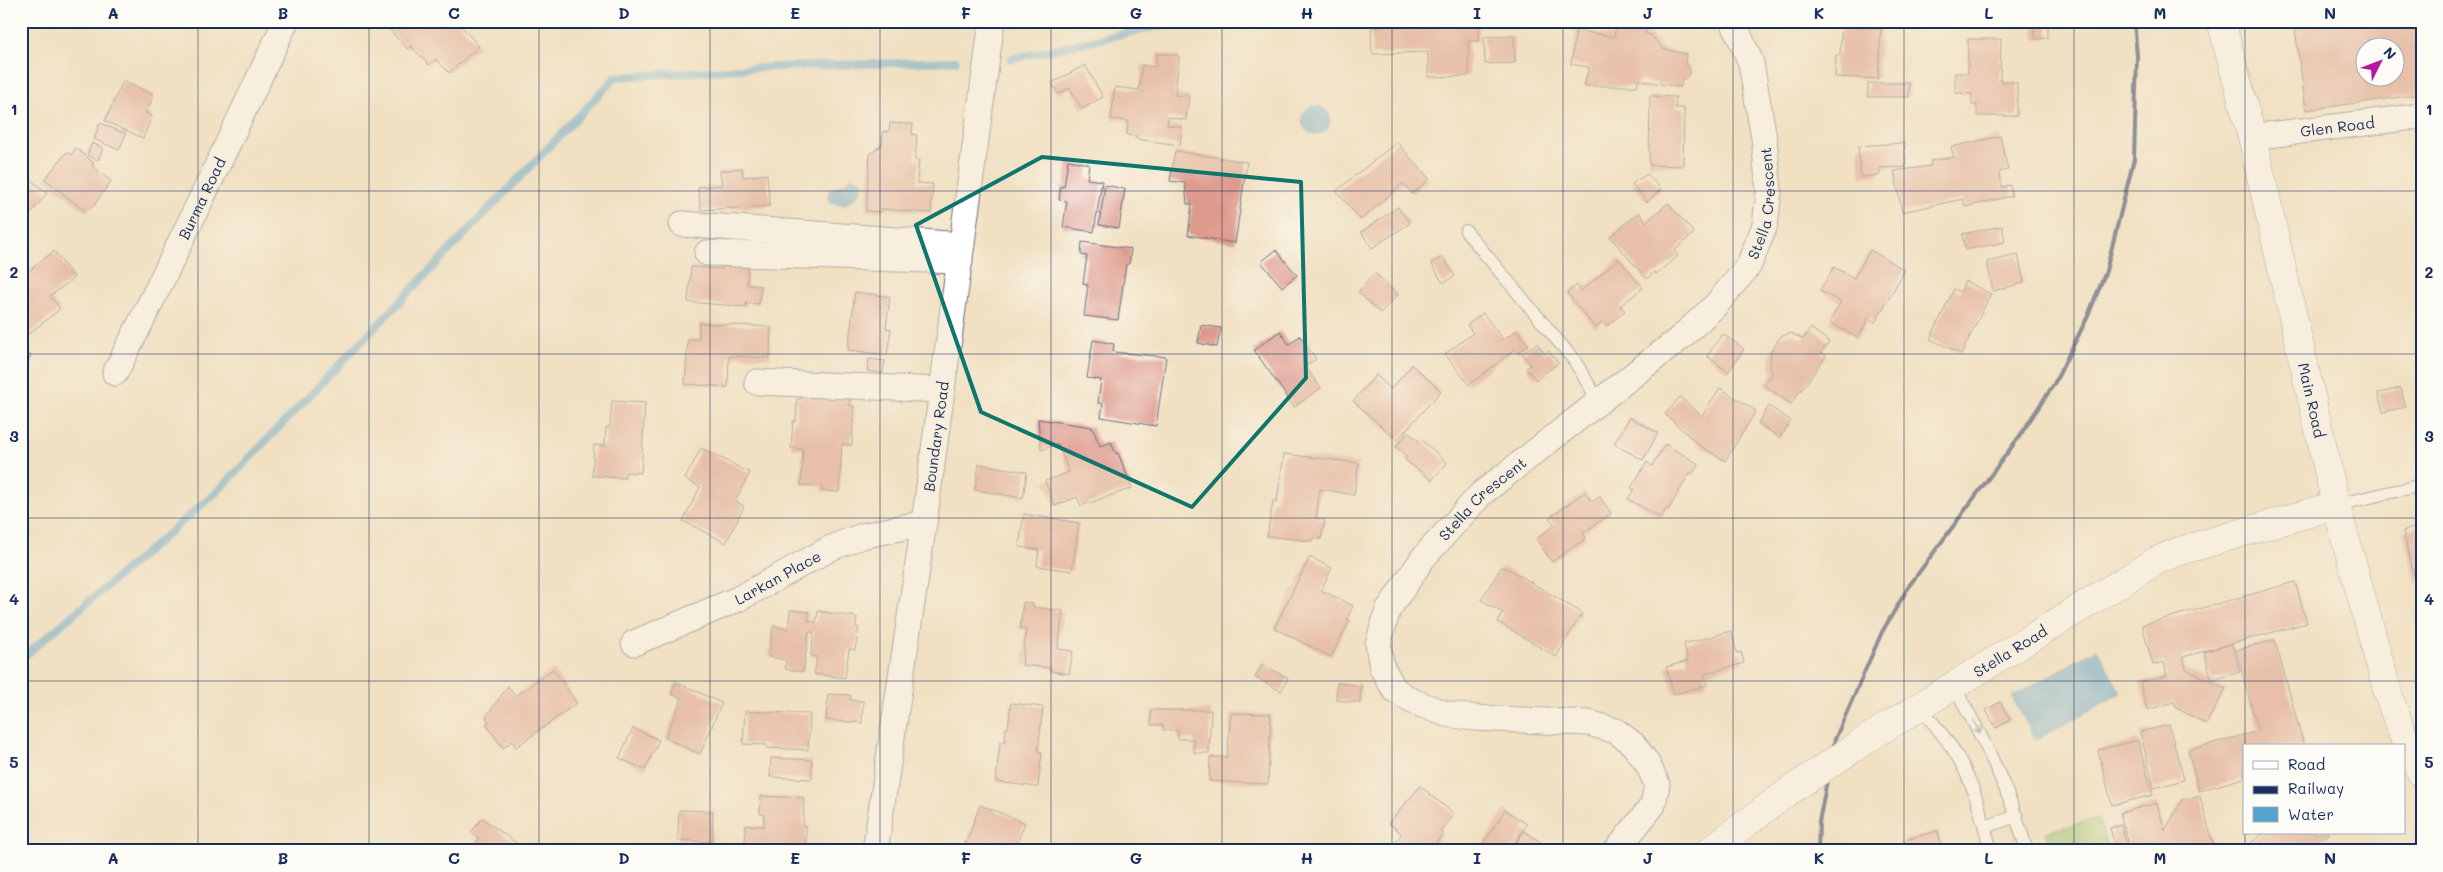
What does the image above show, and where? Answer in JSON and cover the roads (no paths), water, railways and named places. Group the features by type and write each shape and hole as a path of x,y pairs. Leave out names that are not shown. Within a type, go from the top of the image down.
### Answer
{"main road":[{"name":"Main Road","path":"2221,21 2252,136 2336,505 2389,697 2408,746 2422,774"},
{"name":"Stella Road","path":"1709,851 1788,792 1867,739 2156,561 2177,552 2336,505"}],"street":[{"name":"Burma Road","path":"115,373 174,260 214,170 286,21"},
{"name":"Boundary Road","path":"875,851 924,523 992,21"},
{"name":"Stella Crescent","path":"1616,851 1654,804 1657,784 1634,745 1616,732 1589,723 1475,718 1446,714 1412,701 1395,690 1382,668 1378,644 1388,610 1423,558 1481,494 1679,339 1716,304 1749,264 1765,225 1769,192 1764,138 1751,63 1733,21"},
{"name":"Glen Road","path":"2252,136 2422,116"},
{"path":"682,224 961,253"},
{"path":"707,253 961,253"},
{"path":"758,382 942,390"},
{"name":"Larkan Place","path":"634,643 738,599 831,548 862,536 924,523"}],"lane":[{"path":"1466,231 1574,360 1599,402"},
{"path":"2336,505 2422,485"},
{"path":"1953,685 1993,756 2017,816 2027,851"},
{"path":"1920,706 1970,778 1991,851"},
{"path":"1985,827 2017,816"}],"water":[{"path":"1316,106 1326,110 1330,120 1326,130 1316,134 1306,130 1302,120 1306,110"},
{"path":"852,177 862,181 860,193 844,205 831,203 828,198 829,191 846,183"},
{"path":"2097,649 2121,693 2036,740 2012,697"}],"waterway":[{"path":"1011,59 1172,23"},
{"path":"21,659 217,492 616,77 774,67 956,61"}],"railway":[{"path":"1818,851 1819,822 1835,739 1882,632 1909,586 2019,437 2054,384 2088,316 2106,271 2134,159 2137,56 2134,21"}]}
